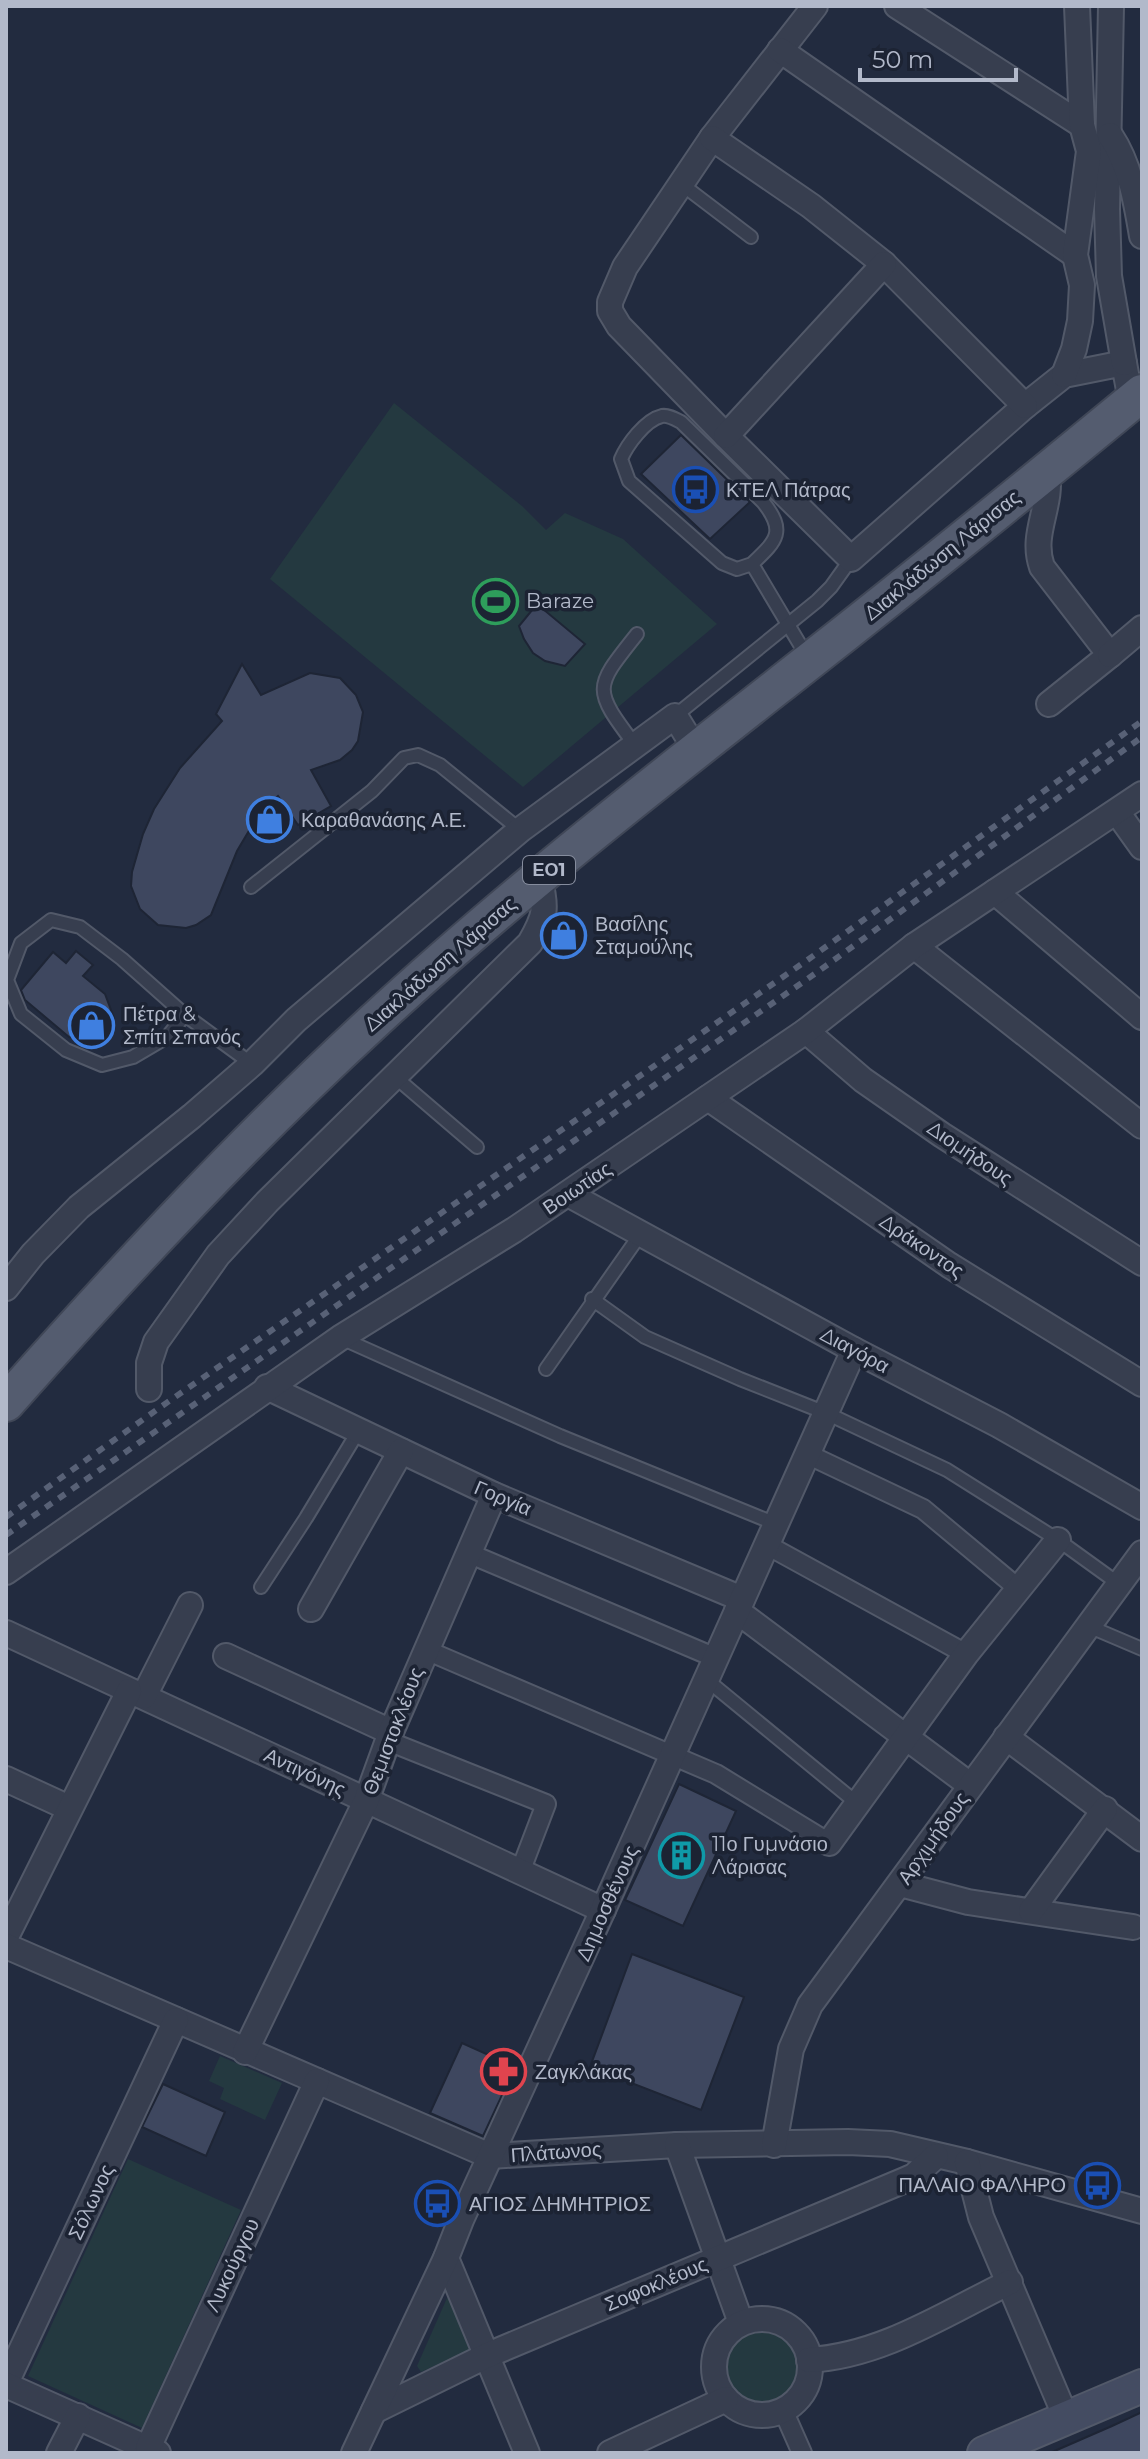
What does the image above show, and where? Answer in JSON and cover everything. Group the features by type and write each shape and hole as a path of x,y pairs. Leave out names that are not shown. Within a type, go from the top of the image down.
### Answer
{"main road":[{"name":"Διακλάδωση Λάρισας","path":"6,1403 149,1245 372,1023 539,877 1047,471 1133,386"},
{"path":"984,2453 1032,2445 1067,2420 1142,2386"}],"street":[{"path":"815,6 680,183 618,279 610,311 619,326 851,559 1064,375 1074,349 1081,307 1082,285 1075,255 1089,151 1082,125 1077,6"},
{"path":"897,6 1082,125"},
{"path":"1064,375 1133,386 1109,276 1107,209 1111,6"},
{"path":"780,50 1075,255"},
{"path":"1108,133 1124,158 1142,236"},
{"path":"712,138 811,206 884,264 1025,406"},
{"path":"726,436 884,264"},
{"path":"1047,471 1049,498 1037,540 1038,556 1042,567 1110,655"},
{"path":"1049,704 1142,628"},
{"path":"6,1288 33,1254 79,1207 192,1116 252,1064 296,1020 520,830 675,716 696,750"},
{"name":"Βοιωτίας","path":"6,1572 267,1387 568,1194 806,1031 914,946 1142,794"},
{"path":"1117,812 1142,847"},
{"path":"149,1389 149,1363 156,1342 218,1255 267,1202 530,943 543,919 546,904 539,877"},
{"path":"995,892 1142,1017"},
{"path":"914,946 1142,1126"},
{"name":"Διομήδους","path":"806,1031 863,1080 1006,1177 1142,1263"},
{"name":"Δράκοντος","path":"708,1098 949,1265 1142,1384"},
{"name":"Διαγόρα","path":"568,1194 999,1425 1142,1507"},
{"name":"Δημοσθένους","path":"354,2453 446,2258 854,1350"},
{"name":"Γοργία","path":"267,1387 494,1495 740,1605 970,1785"},
{"path":"311,1609 401,1451"},
{"path":"807,1454 923,1509 1019,1589"},
{"name":"Θεμιστοκλέους","path":"245,2052 366,1801 389,1737 494,1495"},
{"path":"772,1534 966,1654"},
{"path":"426,1650 674,1754 746,1790 829,1843 966,1654 1058,1540"},
{"path":"468,1553 712,1669"},
{"name":"Αρχιμήδους","path":"774,2145 791,2049 804,2016 1142,1553"},
{"path":"6,1937 69,1808 190,1605"},
{"name":"Αντιγόνης","path":"6,1633 603,1910"},
{"path":"226,1656 389,1737 546,1804 520,1872"},
{"path":"1006,1737 1142,1839"},
{"path":"6,1779 69,1808"},
{"path":"1031,1911 1105,1809"},
{"path":"900,1884 968,1902 1133,1927"},
{"name":"Πλάτωνος","path":"6,1946 490,2156 677,2145 874,2143 967,2162 1142,2211"},
{"name":"Σόλωνος","path":"6,2384 176,2020"},
{"name":"Λυκούργου","path":"153,2451 317,2081"},
{"path":"677,2145 741,2323"},
{"name":"Σοφοκλέους","path":"374,2411 488,2355 914,2176 936,2156"},
{"path":"967,2162 978,2210 1067,2420"},
{"path":"446,2258 527,2453"},
{"path":"809,2360 844,2357 876,2347 1010,2282"},
{"path":"766,2319 791,2328 807,2349 809,2360 809,2377 804,2391 795,2402 770,2414 744,2412 726,2399 716,2380 714,2363 718,2347 727,2333 741,2323 766,2319"},
{"path":"6,2384 153,2451"},
{"path":"610,2453 726,2399"},
{"path":"783,2410 802,2453"},
{"path":"59,2453 78,2416"}],"lane":[{"path":"680,183 751,237"},
{"path":"661,416 681,422 775,517 778,529 774,543 752,564 737,569 722,563 629,481 621,459 626,448 650,422 661,416"},
{"path":"675,716 831,587 851,559"},
{"path":"752,564 810,661"},
{"path":"635,745 611,713 603,689 606,672 637,634"},
{"path":"251,887 372,791 404,758 418,755 440,765 520,830"},
{"path":"185,1015 167,1037 133,1057 102,1065 66,1050 21,1014 7,980 21,943 51,920 80,927 122,959 185,1015 252,1064"},
{"path":"394,1076 477,1147"},
{"path":"546,1369 592,1299 642,1232"},
{"path":"592,1299 645,1337 826,1413 947,1470 1058,1540 1119,1584"},
{"path":"340,1338 772,1534"},
{"path":"261,1587 359,1430"},
{"path":"1088,1626 1142,1649"},
{"path":"712,1669 858,1804"}],"shaded area":[{"name":"Baraze","path":"394,403 522,506 546,530 565,513 623,539 717,624 523,787 270,579"},
{"path":"220,2056 282,2083 265,2120 220,2099 224,2088 209,2081"},
{"path":"128,2159 241,2210 142,2428 28,2376"},
{"path":"447,2298 454,2301 474,2348 421,2372 417,2366"},
{"path":"754,2327 770,2327 791,2338 802,2359 802,2375 791,2396 770,2407 754,2407 740,2401 728,2389 722,2375 722,2359 728,2345 740,2333"}],"building":[{"path":"681,435 750,502 710,539 641,474"},
{"name":"Baraze","path":"537,604 585,644 565,666 545,661 533,653 524,639 519,626"},
{"path":"242,664 261,695 310,673 340,678 356,695 363,712 358,741 340,760 311,770 331,806 298,825 278,796 259,814 237,851 211,915 186,928 158,925 140,909 131,886 143,834 154,809 180,768 222,721 216,714"},
{"path":"76,951 93,965 83,976 105,994 114,1018 94,1042 69,1037 25,1000 21,990 53,952 66,963"},
{"name":"11ο Γυμνάσιο Λάρισας","path":"679,1784 736,1811 683,1926 625,1900"},
{"path":"632,1954 744,1997 701,2110 590,2067"},
{"path":"462,2043 515,2067 483,2136 430,2113"},
{"path":"163,2084 225,2112 206,2156 142,2127"},
{"path":"1142,2412 1142,2453 1050,2453 1112,2426"}],"railway":[{"path":"6,1517 806,961 1142,721"},
{"path":"6,1535 816,973 1142,737"}],"place":[{"name":"ΚΤΕΛ Πάτρας","path":"695,490"},
{"name":"Baraze","path":"495,601"},
{"name":"Καραθανάσης Α.Ε.","path":"270,820"},
{"name":"Βασίλης Σταμούλης","path":"564,936"},
{"name":"Πέτρα & Σπίτι Σπανός","path":"92,1026"},
{"name":"11ο Γυμνάσιο Λάρισας","path":"681,1855"},
{"name":"Ζαγκλάκας","path":"504,2072"},
{"name":"ΠΑΛΑΙΟ ΦΑΛΗΡΟ","path":"1097,2185"},
{"name":"ΑΓΙΟΣ ΔΗΜΗΤΡΙΟΣ","path":"438,2204"}]}
